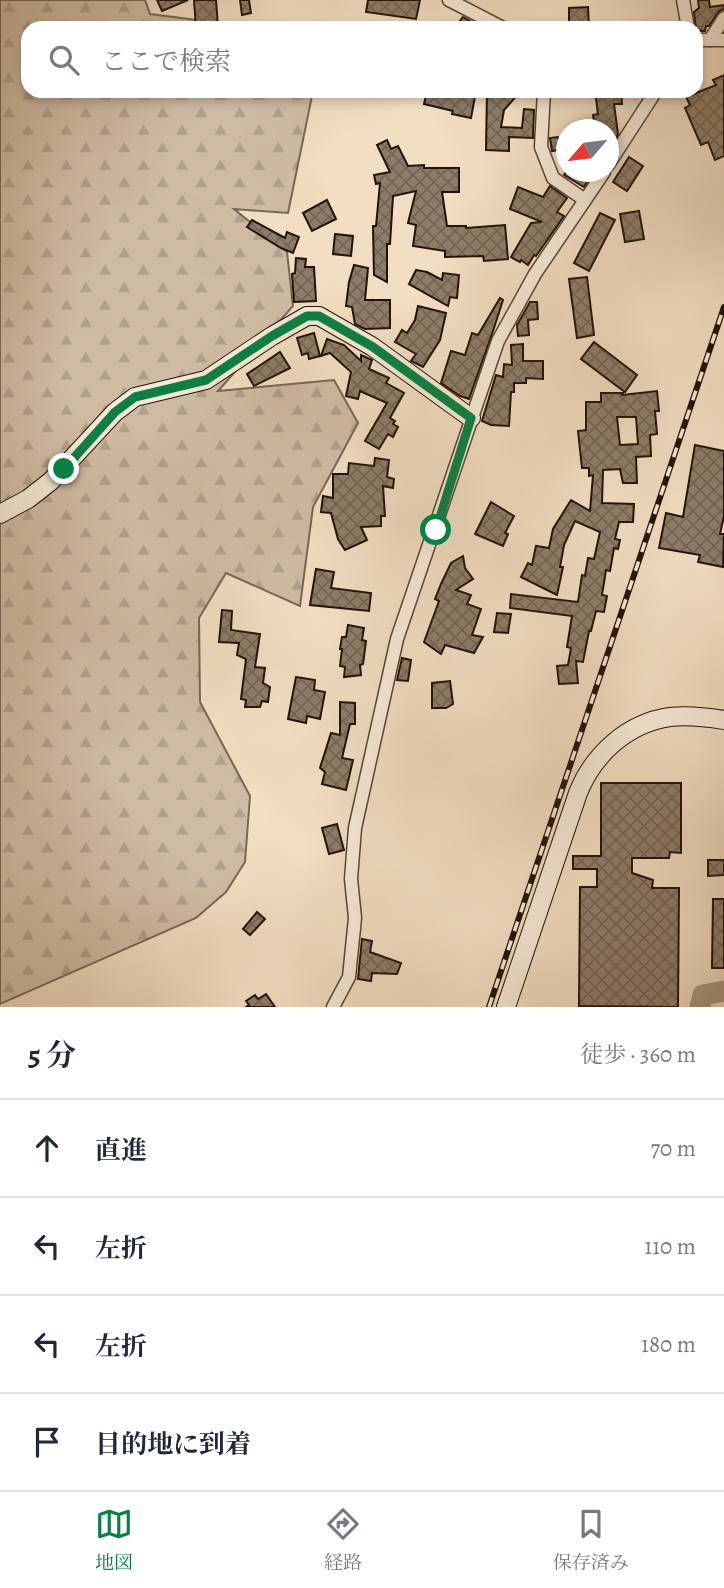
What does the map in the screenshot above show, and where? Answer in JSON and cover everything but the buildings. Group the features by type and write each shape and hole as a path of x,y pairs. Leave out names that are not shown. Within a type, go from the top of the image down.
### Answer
{"street":[{"path":"449,0 490,21"},
{"path":"684,0 687,21"},
{"path":"710,40 724,18"},
{"path":"703,40 724,40"},
{"path":"544,98 541,147 553,178 585,201"},
{"path":"619,148 651,98"},
{"path":"333,1007 349,977 355,918 351,878 355,828 397,639 498,341 535,274 597,182"},
{"path":"0,514 28,499 51,481 115,412 135,397 206,380 307,316 319,316 373,347 471,418"},
{"path":"506,1007 578,793 593,763 606,748 652,722 670,717 724,720"}],"green space":[{"path":"0,0 145,0 150,14 205,21 21,21 21,98 312,98 288,213 234,209 287,252 293,306 218,391 334,380 358,423 313,507 300,606 226,573 199,618 200,702 250,796 245,862 226,892 196,918 0,1004"}],"waterway":[{"path":"700,1007 703,995 724,991"}],"railway":[{"path":"489,1007 724,307"}],"route":[{"path":"64,469 115,412 135,397 206,380 307,316 319,316 373,347 471,418 436,530"}]}
